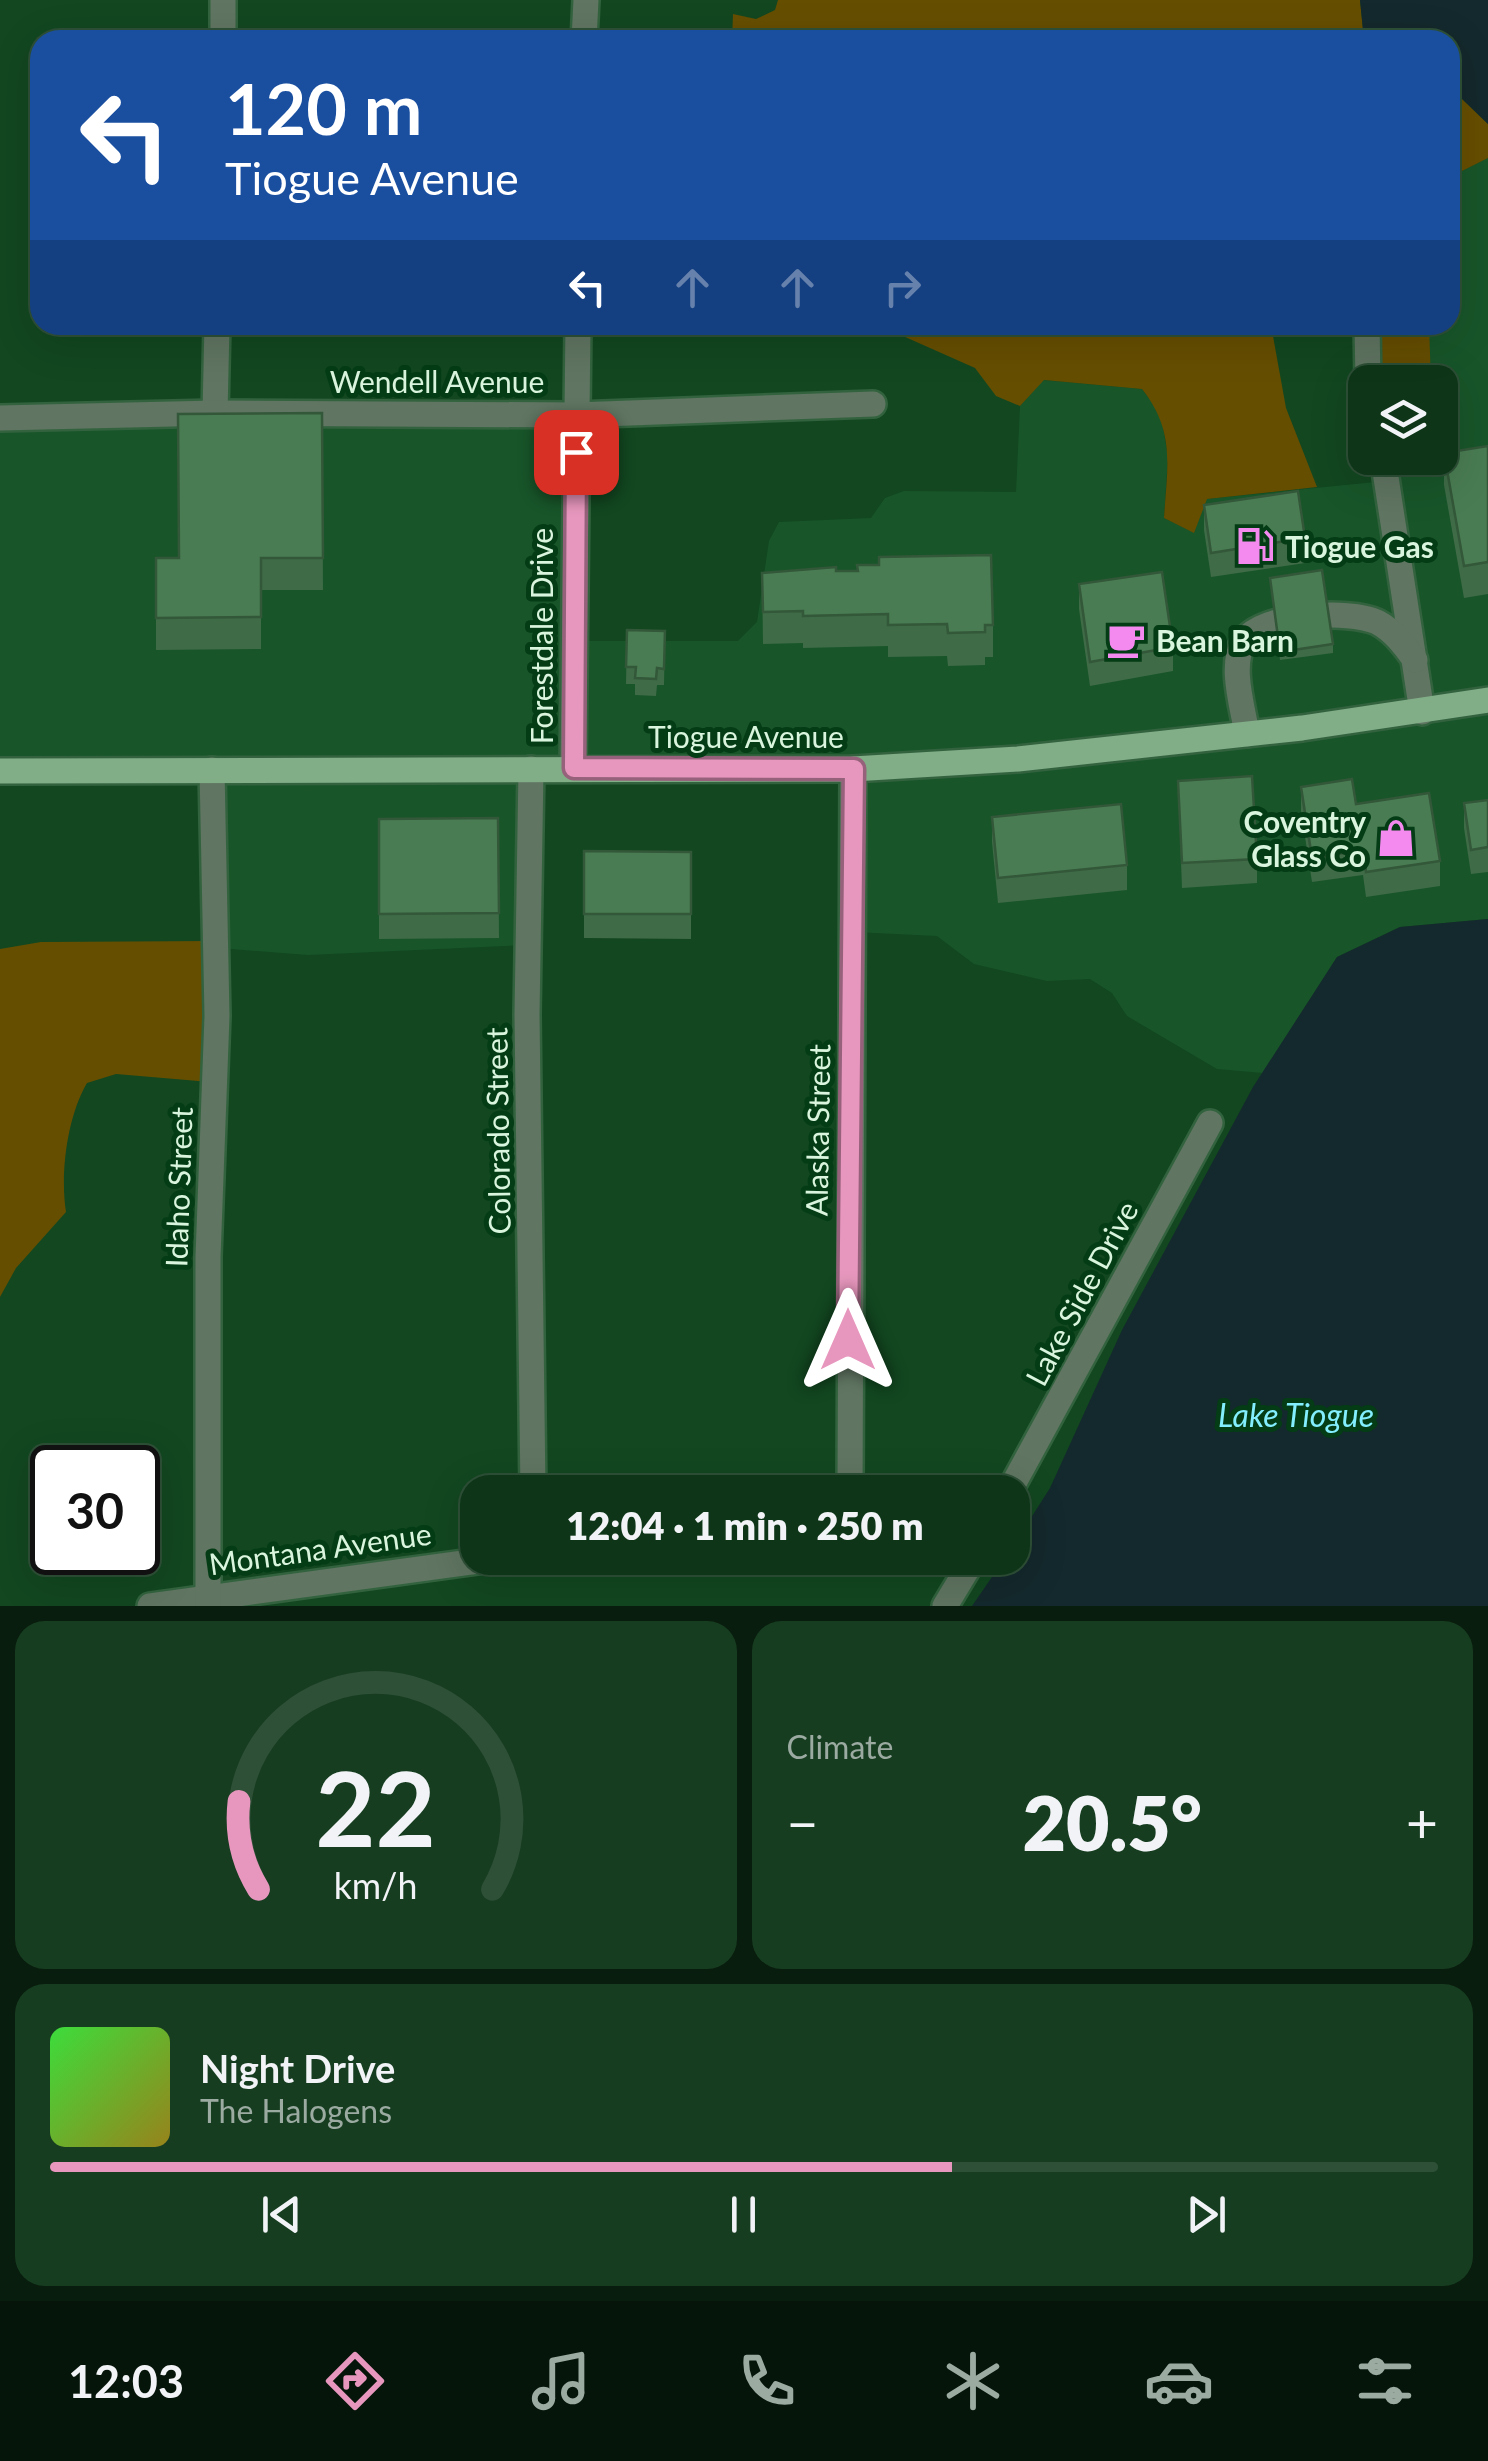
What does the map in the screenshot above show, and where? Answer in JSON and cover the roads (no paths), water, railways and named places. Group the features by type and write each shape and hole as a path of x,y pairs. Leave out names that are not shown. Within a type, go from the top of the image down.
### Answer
{"main road":[{"name":"Tiogue Avenue","path":"0,771 854,769 1018,759 1248,734 1488,700"}],"street":[{"path":"223,0 223,30"},
{"path":"584,30 586,0"},
{"path":"216,412 217,335"},
{"name":"Forestdale Drive","path":"574,768 578,335"},
{"path":"1368,335 1368,365"},
{"name":"Wendell Avenue","path":"0,418 216,412 576,414 873,404"},
{"path":"1386,475 1422,712"},
{"path":"1248,734 1238,670 1244,642 1264,624 1343,614 1374,620 1394,633 1415,660"},
{"name":"Colorado Street","path":"531,769 527,1014 533,1475"},
{"name":"Alaska Street","path":"850,1475 854,769"},
{"name":"Idaho Street","path":"208,1601 208,1257 216,1016 212,770"},
{"name":"Lake Side Drive","path":"1018,1475 1210,1124"},
{"name":"Montana Avenue","path":"150,1606 460,1564"},
{"path":"945,1606 964,1575"}],"water":[{"path":"1360,0 1488,0 1488,124 1460,97 1460,30 1363,30"},
{"name":"Lake Tiogue","path":"1488,919 1488,1606 972,1606 993,1575 1030,1575 1030,1519 1050,1488 1122,1330 1253,1087 1337,957 1400,927"}],"place":[{"name":"Tiogue Gas","path":"1255,546"},
{"name":"Bean Barn","path":"1126,640"},
{"name":"Coventry Glass Co","path":"1396,838"}]}
